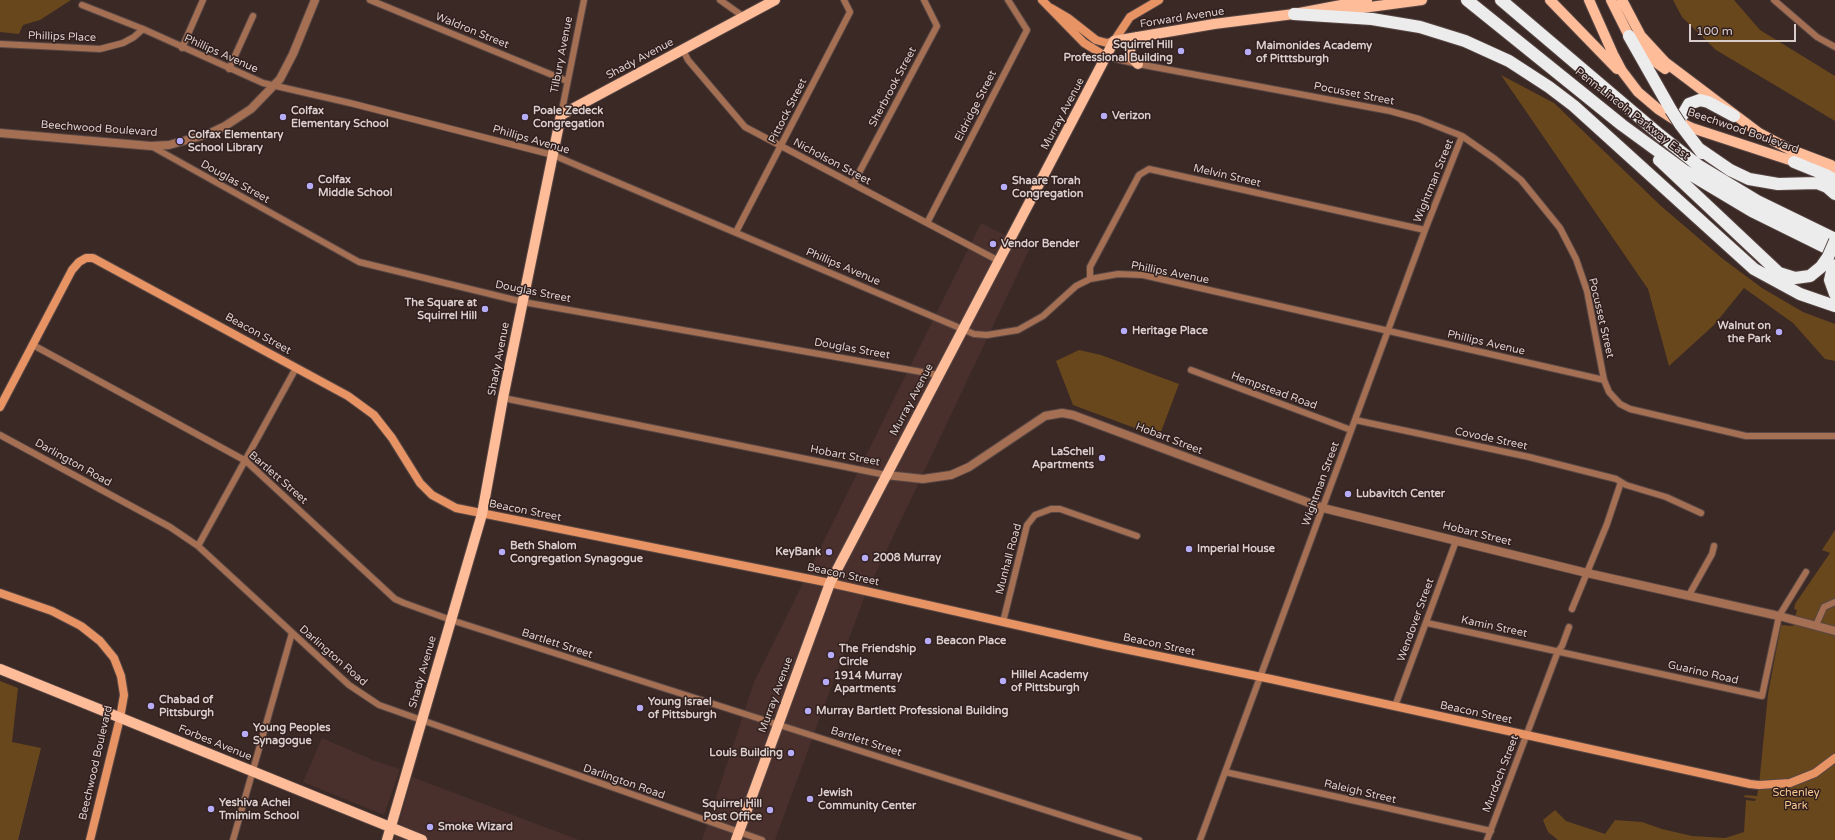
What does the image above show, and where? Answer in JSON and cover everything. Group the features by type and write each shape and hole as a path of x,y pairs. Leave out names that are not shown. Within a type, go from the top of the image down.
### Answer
{"highway":[{"name":"Penn-Lincoln Parkway East","path":"1467,0 1622,125 1685,171 1729,199 1833,257"},
{"name":"Penn-Lincoln Parkway East","path":"1501,0 1674,147 1713,175 1757,201 1835,240"},
{"path":"1294,14 1372,19 1420,27 1465,41 1509,61 1545,84 1574,106 1754,269 1774,282 1800,294 1835,306"},
{"path":"1629,36 1671,110 1681,120 1697,147 1727,177 1757,201"},
{"path":"1681,120 1689,104 1700,100 1708,102 1734,116"},
{"path":"1622,125 1775,270 1790,277 1805,278 1818,271 1833,257"},
{"path":"1697,147 1730,170 1749,179 1778,184 1817,183 1827,187 1835,194"},
{"path":"1794,162 1835,180"},
{"path":"1835,240 1830,280 1835,294"}],"main road":[{"name":"Shady Avenue","path":"387,840 482,514 503,398 561,114 775,0"},
{"path":"1042,0 1051,8 1064,24 1097,52 1107,56"},
{"name":"Murray Avenue","path":"737,836 830,583 964,330 1114,41 1130,17 1159,0"},
{"name":"Forward Avenue","path":"1096,40 1101,43 1214,24 1294,14 1367,0"},
{"path":"1294,14 1348,11 1422,0"},
{"path":"1550,0 1630,82"},
{"name":"Beechwood Boulevard","path":"1589,0 1615,58 1630,82 1658,109 1683,125 1794,162 1835,171"},
{"path":"1610,0 1629,36 1652,61 1696,85"},
{"name":"Beechwood Boulevard","path":"1622,0 1637,29 1649,47 1665,62 1734,116 1778,144 1835,166"},
{"path":"1051,8 1068,18 1096,40 1107,56"},
{"path":"1136,37 1131,45 1130,53 1131,57 1138,64"},
{"name":"Beacon Street","path":"0,407 72,270 78,262 86,258 93,258 348,396 374,414 392,438 420,483 432,495 456,508 830,583 1526,736 1759,785 1790,783 1815,773 1835,758"},
{"name":"Beechwood Boulevard","path":"0,593 55,612 81,626 100,641 114,658 121,676 124,695 120,718 90,840"},
{"name":"Forbes Avenue","path":"0,669 422,840"}],"street":[{"path":"182,48 203,0"},
{"name":"Beechwood Boulevard","path":"0,133 151,146 169,145 189,140 224,126 251,109 280,79 293,54 316,0"},
{"name":"Waldron Street","path":"370,0 567,81"},
{"name":"Tilbury Avenue","path":"561,114 584,0"},
{"path":"720,0 744,16"},
{"name":"Pittock Street","path":"736,232 850,12 844,0"},
{"name":"Sherbrook Street","path":"853,184 937,26 924,0"},
{"name":"Eldridge Street","path":"927,223 1027,30 1008,0"},
{"path":"1774,0 1817,37 1835,47"},
{"name":"Phillips Avenue","path":"82,5 142,29 256,81 553,155 974,334 988,335 1018,330 1043,316 1076,286 1090,279 1118,274 1143,275 1604,380"},
{"path":"229,70 253,16"},
{"name":"Phillips Place","path":"0,44 100,49 123,43 134,37 142,29"},
{"name":"Nicholson Street","path":"682,50 688,60 745,127 999,261"},
{"name":"Pocusset Street","path":"1107,56 1138,64 1390,111 1419,119 1462,136 1495,159 1521,180 1560,228 1576,259 1587,291 1604,380 1609,392 1620,404 1630,409 1746,436 1835,436"},
{"name":"Wightman Street","path":"1200,840 1425,230 1462,136"},
{"name":"Douglas Street","path":"151,146 359,262 523,302 939,375"},
{"name":"Melvin Street","path":"1090,279 1090,267 1139,174 1149,169 1425,230"},
{"name":"Bartlett Street","path":"33,345 246,461 395,599 450,620 1139,840"},
{"path":"198,546 296,368"},
{"name":"Hempstead Road","path":"1191,370 1351,430"},
{"name":"Hobart Street","path":"503,398 886,475 923,479 951,475 969,467 1045,416 1062,413 1073,415 1323,508 1587,573 1779,616 1835,631"},
{"name":"Covode Street","path":"1355,420 1529,457 1616,478 1621,482 1666,496 1701,513"},
{"name":"Darlington Road","path":"0,435 170,527 198,546 355,689 379,705 737,836 762,840"},
{"path":"1572,608 1607,524 1621,482"},
{"name":"Munhall Road","path":"1003,622 1027,525 1035,515 1051,509 1060,510 1137,536"},
{"name":"Wendover Street","path":"1395,706 1427,623 1456,540"},
{"path":"1689,595 1712,554 1714,546"},
{"path":"1779,616 1806,572"},
{"path":"1816,625 1824,607 1835,602"},
{"name":"Guarino Road","path":"1558,651 1762,696 1779,616"},
{"name":"Kamin Street","path":"1427,623 1558,651"},
{"name":"Murdoch Street","path":"1487,840 1558,651 1562,646 1569,627"},
{"path":"233,840 292,633"},
{"name":"Raleigh Street","path":"1225,772 1491,831"}],"shaded area":[{"path":"981,223 1030,248 864,598 775,840 702,840 754,682"},
{"path":"322,738 375,761 400,769 384,815 303,782"},
{"path":"412,777 579,840 394,840"}],"green space":[{"path":"0,0 71,0 40,20 23,25 19,34 0,32"},
{"path":"1673,0 1734,0 1760,30 1835,76 1835,121 1716,50 1682,17"},
{"path":"1501,75 1554,103 1661,206 1723,259 1762,288 1803,312 1835,324 1835,361 1825,359 1793,323 1744,288 1714,325 1669,366 1648,289"},
{"path":"1079,350 1101,355 1179,384 1159,437 1073,405 1056,361"},
{"name":"Schenley Park","path":"1835,530 1835,840 1558,840 1548,832 1543,820 1555,810 1566,821 1605,834 1615,820 1642,822 1662,829 1692,836 1725,838 1744,832 1746,800 1755,801 1756,799 1744,797 1745,795 1757,796 1759,785 1768,694 1781,625 1793,626 1797,610 1794,609 1795,604 1830,553 1822,550"},
{"path":"0,681 18,688 12,742 41,748 18,840 0,840"}],"place":[{"name":"Squirrel Hill Professional Building","path":"1181,51"},
{"name":"Maimonides Academy of Pitttsburgh","path":"1248,52"},
{"name":"Verizon","path":"1104,116"},
{"name":"Colfax Elementary School","path":"283,117"},
{"name":"Poale Zedeck Congregation","path":"525,117"},
{"name":"Colfax Elementary School Library","path":"180,141"},
{"name":"Colfax Middle School","path":"310,186"},
{"name":"Shaare Torah Congregation","path":"1004,187"},
{"name":"Vendor Bender","path":"993,244"},
{"name":"The Square at Squirrel Hill","path":"485,309"},
{"name":"Heritage Place","path":"1124,331"},
{"name":"Walnut on the Park","path":"1779,332"},
{"name":"LaSchell Apartments","path":"1102,458"},
{"name":"Lubavitch Center","path":"1348,494"},
{"name":"Imperial House","path":"1189,549"},
{"name":"Beth Shalom Congregation Synagogue","path":"502,552"},
{"name":"KeyBank","path":"829,552"},
{"name":"2008 Murray","path":"865,558"},
{"name":"Beacon Place","path":"928,641"},
{"name":"The Friendship Circle","path":"831,655"},
{"name":"Hillel Academy of Pittsburgh","path":"1003,681"},
{"name":"1914 Murray Apartments","path":"826,682"},
{"name":"Chabad of Pittsburgh","path":"151,706"},
{"name":"Young Israel of Pittsburgh","path":"640,708"},
{"name":"Murray Bartlett Professional Building","path":"808,711"},
{"name":"Young Peoples Synagogue","path":"245,734"},
{"name":"Louis Building","path":"791,753"},
{"name":"Jewish Community Center","path":"810,799"},
{"name":"Yeshiva Achei Tmimim School","path":"211,809"},
{"name":"Squirrel Hill Post Office","path":"770,810"},
{"name":"Smoke Wizard","path":"430,827"}]}
